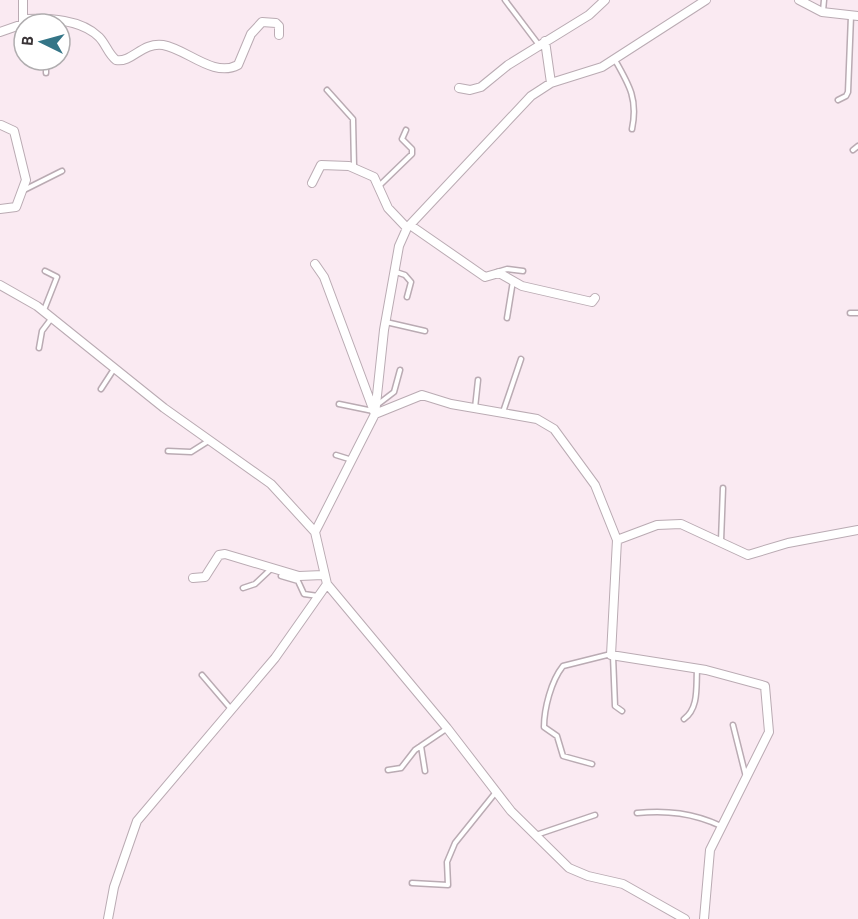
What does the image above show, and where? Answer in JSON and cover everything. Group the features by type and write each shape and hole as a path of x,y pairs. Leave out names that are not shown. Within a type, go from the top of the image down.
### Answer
{"street":[{"path":"459,88 470,90 482,87 542,43 589,15 605,0"},
{"path":"315,532 353,461 376,410 386,322 399,246 408,226 499,133 523,103 550,83 590,72 615,60 706,0"},
{"path":"799,0 822,12 854,15"},
{"path":"72,26 94,32 116,60 126,60 146,46 163,45 220,68 238,65 251,34 262,22 276,22 279,26 279,35"},
{"path":"542,43 550,83"},
{"path":"0,209 16,207 26,177 14,131 1,125"},
{"path":"312,183 321,165 354,167 374,177 380,185 388,208 408,226 483,275 501,273 513,281 579,302 592,303 595,298"},
{"path":"315,264 324,277 376,410"},
{"path":"0,285 43,311 164,408 264,477 315,532 323,575 327,584 447,728 496,792 535,835 578,873 622,884 685,919"},
{"path":"376,410 422,395 474,408 537,419 554,429 595,485 616,540 618,559 612,655 697,668 760,683 767,690 769,732 721,826 707,863 704,919"},
{"path":"616,540 670,523 692,527 741,552 756,554 788,543 858,530"},
{"path":"193,578 207,574 219,555 233,555 308,578 323,575"},
{"path":"108,919 114,887 137,821 275,658 327,584"}],"lane":[{"path":"505,0 542,43"},
{"path":"822,12 825,0"},
{"path":"838,100 846,96 848,92 854,15"},
{"path":"615,60 628,81 636,108 632,129"},
{"path":"327,90 353,119 354,167"},
{"path":"380,185 412,154 412,149 402,139 406,130"},
{"path":"853,150 858,147"},
{"path":"22,191 62,171"},
{"path":"496,273 507,269 522,271"},
{"path":"43,311 57,277 45,271"},
{"path":"395,272 405,275 411,282 407,297"},
{"path":"507,318 513,281"},
{"path":"850,314 858,313"},
{"path":"39,348 42,331 52,318"},
{"path":"386,322 425,331"},
{"path":"502,413 521,359"},
{"path":"101,389 115,369"},
{"path":"339,404 376,410 394,392 400,370"},
{"path":"474,408 478,380"},
{"path":"168,451 191,452 210,440"},
{"path":"336,455 353,461"},
{"path":"721,542 723,488"},
{"path":"243,588 250,587 273,567"},
{"path":"281,576 297,582 304,594 318,596"},
{"path":"592,764 563,756 557,736 544,727 544,715 558,672 563,666 612,655 615,705 622,711"},
{"path":"684,719 692,713 695,704 697,668"},
{"path":"202,675 232,710"},
{"path":"734,725 746,778"},
{"path":"388,770 401,768 421,746 447,728"},
{"path":"421,746 425,771"},
{"path":"412,883 448,885 447,862 455,843 496,792"},
{"path":"636,813 653,811 699,815 721,826"},
{"path":"535,835 595,815"}]}
